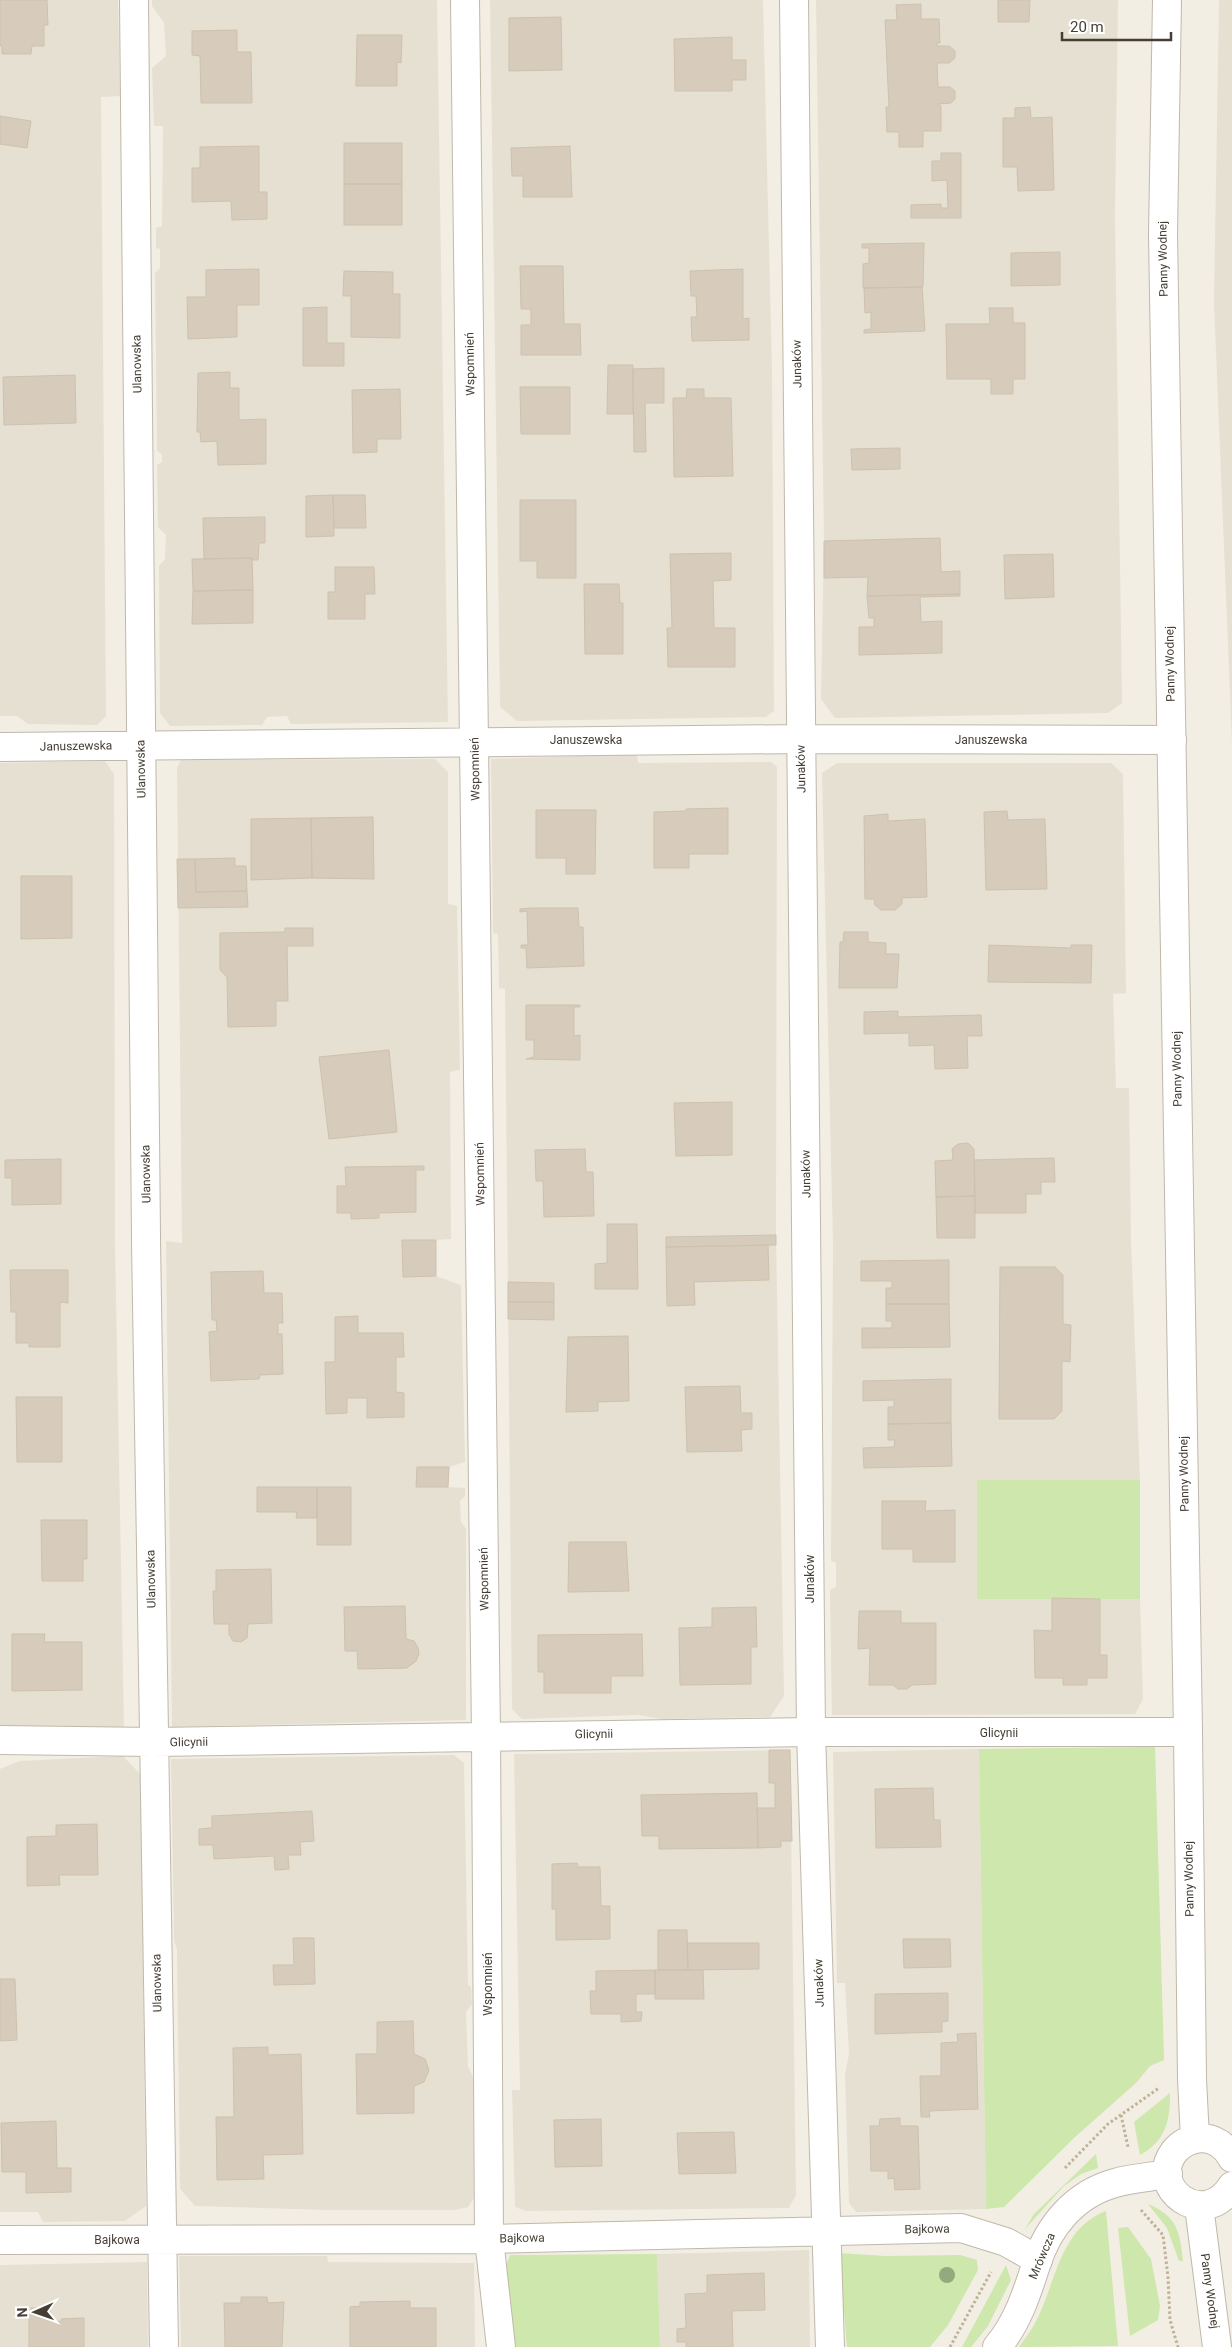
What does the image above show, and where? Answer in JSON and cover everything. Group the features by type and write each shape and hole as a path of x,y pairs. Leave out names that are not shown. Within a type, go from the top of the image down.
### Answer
{"street":[{"name":"Ulanowska","path":"134,0 140,746 153,1742 164,2347"},
{"name":"Wspomnień","path":"465,0 486,1736 489,2239 500,2347"},
{"name":"Junaków","path":"794,0 811,1732 830,2347"},
{"name":"Panny Wodnej","path":"1167,0 1163,234 1188,1732 1189,1900 1195,2139"},
{"name":"Januszewska","path":"0,747 801,739 1172,740"},
{"name":"Glicynii","path":"0,1740 153,1742 811,1732 1188,1732"},
{"path":"1232,2158 1224,2146 1215,2141 1195,2139 1178,2148 1172,2155 1168,2174 1170,2184 1181,2199 1199,2206 1219,2201 1232,2186"},
{"name":"Mrówcza","path":"997,2347 1009,2333 1052,2230 1069,2208 1087,2194 1115,2183 1168,2174"},
{"name":"Panny Wodnej","path":"1199,2206 1217,2347"},
{"name":"Bajkowa","path":"0,2240 489,2239 961,2228 1006,2242 1038,2260"}],"path":[{"path":"1121,2115 1128,2149"},
{"path":"1136,2205 1163,2235 1168,2277 1170,2320 1178,2347"}],"shaded area":[{"path":"0,0 118,0 120,96 101,97 106,716 97,725 28,724 17,716 0,716"},
{"path":"152,0 437,0 448,722 291,724 287,716 267,717 262,725 170,726 160,713 159,566 165,559 166,535 158,527 157,465 162,462 162,455 157,450 155,273 160,268 160,249 156,248 156,228 162,226 163,126 154,126 152,68 166,56 164,23 152,6"},
{"path":"490,0 763,0 772,370 774,711 766,717 517,721 500,707"},
{"path":"816,0 1118,0 1115,219 1122,703 1108,713 835,718 821,699 824,541"},
{"path":"1219,0 1232,0 1232,743 1214,303"},
{"path":"637,754 638,763 771,762 777,767 776,1235 784,1696 770,1717 662,1719 638,1715 522,1719 512,1709 505,989 499,988 498,934 493,933 491,759"},
{"path":"435,759 448,772 448,904 457,906 460,1070 450,1072 451,1239 436,1240 436,1276 461,1285 465,1462 449,1467 448,1487 465,1488 465,1496 460,1501 461,1522 466,1529 466,1720 172,1727 166,1241 182,1243 177,768 181,760"},
{"path":"105,761 114,774 115,1243 124,1727 0,1728 0,763"},
{"path":"837,763 1111,763 1123,774 1126,993 1113,994 1116,1088 1129,1088 1131,1238 1140,1480 977,1480 977,1599 1140,1599 1143,1699 1135,1714 832,1715 830,1590 836,1587 836,1563 831,1561 833,1245 822,773"},
{"path":"979,1749 986,2209 856,2212 849,2203 845,2075 849,2054 845,1983 837,1983 833,1752"},
{"path":"790,1750 796,2195 789,2208 526,2211 515,2207 512,2090 520,2090 514,1754"},
{"path":"454,1755 464,1763 468,1985 471,1987 472,2004 466,2012 468,2066 473,2077 474,2198 468,2207 455,2210 327,2210 195,2206 180,2189 177,1950 174,1940 171,1759"},
{"path":"123,1756 141,1775 146,2206 125,2221 43,2222 38,2212 0,2212 0,1769 20,1761"},
{"path":"809,2250 810,2347 660,2347 657,2254"},
{"path":"179,2256 327,2256 328,2262 474,2263 475,2347 181,2347"},
{"path":"147,2262 148,2347 0,2347 0,2265"}],"green space":[{"path":"977,1480 1140,1480 1140,1599 977,1599"},
{"path":"1155,1747 1164,2060 1150,2066 1136,2083 1075,2137 1004,2207 986,2209 979,1749"},
{"path":"1170,2093 1169,2113 1165,2129 1156,2143 1140,2155 1134,2122"},
{"path":"1096,2154 1098,2168 1081,2174 1064,2186 1025,2229 1034,2214"},
{"path":"1148,2204 1171,2219 1178,2233 1183,2261 1179,2261 1167,2228"},
{"path":"1106,2211 1118,2346 1019,2347 1041,2310 1060,2260 1068,2245 1090,2219"},
{"path":"1128,2227 1151,2259 1160,2306 1158,2320 1130,2336 1118,2228"},
{"path":"839,2253 885,2256 960,2255 977,2260 978,2270 948,2325 930,2347 847,2347 844,2311 838,2295"},
{"path":"657,2254 660,2347 509,2347 507,2263 510,2255"},
{"path":"1006,2265 1011,2280 988,2326 971,2347 962,2347"}],"building":[{"path":"0,0 47,0 48,25 44,25 44,46 32,46 31,54 2,54 2,46 0,46"},
{"path":"998,0 1030,0 1029,22 998,22"},
{"path":"921,4 921,19 939,19 940,43 937,43 937,46 949,46 955,51 955,58 949,63 937,63 938,87 950,87 955,91 955,99 951,103 938,104 941,106 941,131 923,131 923,147 899,147 899,132 887,132 886,107 889,107 885,20 897,20 896,5"},
{"path":"561,17 562,70 509,71 509,18"},
{"path":"237,30 237,52 251,52 252,103 201,103 200,56 192,55 192,31"},
{"path":"357,35 402,35 401,63 397,62 397,86 356,86"},
{"path":"732,37 732,60 746,60 746,80 732,80 732,91 675,91 674,39"},
{"path":"1030,107 1031,118 1052,117 1054,190 1018,191 1017,167 1003,167 1003,118 1015,118 1015,108"},
{"path":"0,116 31,121 27,148 0,144"},
{"path":"344,143 402,143 402,184 344,184"},
{"path":"259,146 259,192 267,192 267,219 232,220 231,201 192,202 192,168 200,168 200,147"},
{"path":"570,146 572,197 523,197 523,176 512,176 511,148"},
{"path":"941,153 961,153 961,218 911,218 911,205 941,204 941,208 948,208 947,180 932,181 932,161 941,161"},
{"path":"344,184 402,184 402,225 344,225"},
{"path":"924,243 923,287 863,288 863,264 869,263 869,248 862,248 862,244"},
{"path":"1060,252 1060,285 1011,286 1011,253"},
{"path":"520,266 563,266 564,324 580,324 581,355 521,355 521,325 531,325 531,309 521,309"},
{"path":"259,269 259,305 237,305 237,337 188,339 187,297 206,297 206,270"},
{"path":"743,269 743,319 749,318 749,340 692,341 691,317 697,317 696,296 691,296 690,271"},
{"path":"344,271 393,272 393,294 400,294 400,338 351,337 351,296 343,296"},
{"path":"922,287 925,331 864,333 864,330 871,329 871,312 865,313 864,288"},
{"path":"327,307 327,343 344,343 344,366 303,366 303,308"},
{"path":"989,308 1013,308 1013,323 1025,323 1025,379 1013,379 1013,394 991,394 991,379 947,379 946,324 990,324"},
{"path":"608,365 633,365 633,414 607,414"},
{"path":"664,368 664,403 645,403 646,452 634,452 633,369"},
{"path":"230,372 230,388 239,388 239,420 266,419 266,464 218,465 217,441 201,442 200,432 197,432 198,373"},
{"path":"75,375 76,423 4,425 3,377"},
{"path":"520,387 570,387 570,434 521,434"},
{"path":"400,389 401,439 377,439 377,452 353,453 352,390"},
{"path":"687,389 704,389 704,398 731,398 733,476 674,477 673,398 686,398"},
{"path":"900,448 900,469 852,470 851,449"},
{"path":"333,495 334,536 306,537 306,496"},
{"path":"333,495 365,495 366,528 334,528"},
{"path":"520,500 576,500 576,578 537,578 537,561 520,561"},
{"path":"265,517 265,543 259,543 258,560 252,560 252,558 204,559 203,518"},
{"path":"940,538 941,572 960,571 960,594 867,596 868,577 824,578 824,541"},
{"path":"731,553 731,580 713,581 714,628 735,628 735,667 668,667 667,628 672,628 670,554"},
{"path":"1053,554 1054,597 1005,599 1004,555"},
{"path":"252,558 253,590 193,591 192,559"},
{"path":"335,567 374,567 375,594 365,594 365,619 328,619 328,592 335,592"},
{"path":"584,584 619,584 620,603 623,603 623,654 585,654"},
{"path":"253,590 253,623 192,624 193,591"},
{"path":"960,594 960,596 920,597 921,622 942,621 942,653 859,655 859,627 874,627 874,618 869,618 867,596"},
{"path":"728,808 728,854 689,854 689,868 654,868 654,812"},
{"path":"536,810 596,810 595,874 566,874 566,858 536,858"},
{"path":"1007,811 1008,820 1045,819 1047,889 986,890 984,812"},
{"path":"888,814 888,821 925,819 927,897 902,898 902,904 895,910 881,910 875,905 874,899 865,899 864,816"},
{"path":"373,817 374,879 312,878 311,818"},
{"path":"311,818 312,878 251,880 251,819"},
{"path":"235,858 235,866 246,866 247,891 196,892 195,859"},
{"path":"177,859 195,859 196,892 247,891 248,907 178,908"},
{"path":"21,876 72,876 72,938 21,939"},
{"path":"578,908 579,927 583,927 584,966 527,968 526,948 521,948 521,945 528,945 527,911 520,912 520,909"},
{"path":"285,928 313,928 313,946 287,946 288,1001 276,1001 276,1026 228,1027 227,977 220,970 220,933 285,932"},
{"path":"844,932 868,932 868,942 886,943 886,954 899,954 897,988 839,988 840,942 843,942"},
{"path":"989,945 1071,948 1071,945 1092,945 1091,983 988,982"},
{"path":"526,1005 580,1005 580,1007 574,1007 574,1036 580,1035 580,1060 526,1059 534,1057 534,1040 526,1040"},
{"path":"898,1011 898,1017 981,1015 982,1036 967,1036 968,1068 935,1069 934,1045 909,1046 909,1033 864,1034 864,1012"},
{"path":"389,1050 397,1132 329,1139 319,1057"},
{"path":"732,1102 732,1155 676,1156 674,1103"},
{"path":"968,1143 974,1149 975,1196 936,1197 935,1161 953,1160 952,1149 958,1144"},
{"path":"585,1149 586,1172 593,1172 594,1216 544,1217 543,1181 536,1181 535,1150"},
{"path":"1054,1158 1055,1182 1041,1182 1041,1194 1026,1194 1026,1213 975,1213 974,1160"},
{"path":"61,1159 61,1204 12,1205 12,1178 5,1178 5,1160"},
{"path":"424,1166 424,1170 416,1170 416,1212 379,1213 379,1218 351,1219 351,1213 337,1213 337,1186 346,1186 345,1167"},
{"path":"975,1196 975,1238 937,1238 936,1197"},
{"path":"607,1224 637,1224 638,1289 595,1289 595,1264 607,1263"},
{"path":"776,1235 776,1245 666,1247 666,1237"},
{"path":"402,1240 436,1240 436,1276 403,1277"},
{"path":"768,1245 769,1280 694,1282 695,1305 667,1306 666,1247"},
{"path":"949,1260 949,1304 886,1304 886,1288 892,1288 892,1281 861,1281 861,1261"},
{"path":"1000,1267 1055,1267 1063,1275 1063,1324 1071,1325 1070,1362 1062,1361 1062,1411 1054,1419 999,1419"},
{"path":"10,1270 68,1270 68,1303 60,1302 60,1347 29,1347 29,1343 16,1343 16,1312 11,1312"},
{"path":"263,1271 264,1293 282,1293 283,1323 278,1323 278,1334 282,1334 283,1374 260,1375 259,1379 211,1381 209,1332 217,1331 216,1320 212,1320 211,1272"},
{"path":"508,1282 554,1283 554,1302 508,1302"},
{"path":"508,1302 554,1302 554,1320 508,1319"},
{"path":"886,1304 949,1304 950,1347 862,1348 862,1328 892,1328 892,1321 886,1321"},
{"path":"358,1316 358,1333 403,1333 404,1357 396,1357 396,1392 404,1393 404,1417 367,1418 367,1398 347,1398 347,1413 326,1414 325,1362 335,1362 335,1317"},
{"path":"628,1336 629,1401 598,1402 598,1411 566,1412 568,1337"},
{"path":"951,1379 951,1423 888,1424 888,1407 894,1407 894,1400 863,1401 863,1381"},
{"path":"740,1386 741,1413 752,1413 752,1429 741,1430 742,1451 687,1452 685,1387"},
{"path":"16,1397 62,1397 62,1462 17,1462"},
{"path":"951,1423 952,1466 864,1468 863,1448 894,1447 895,1440 888,1440 888,1424"},
{"path":"417,1467 449,1467 448,1487 416,1487"},
{"path":"257,1487 317,1487 317,1518 296,1518 297,1512 257,1512"},
{"path":"317,1487 351,1487 351,1545 317,1545"},
{"path":"882,1501 926,1501 925,1511 955,1510 955,1562 913,1562 913,1549 882,1549"},
{"path":"41,1520 87,1520 87,1559 83,1559 83,1581 42,1581"},
{"path":"569,1542 626,1542 629,1591 568,1592"},
{"path":"271,1569 272,1623 248,1624 247,1638 241,1642 233,1641 229,1634 229,1624 214,1624 213,1591 216,1591 216,1570"},
{"path":"1052,1598 1100,1599 1100,1655 1107,1655 1107,1678 1087,1678 1087,1685 1063,1685 1063,1678 1035,1678 1034,1630 1052,1631"},
{"path":"405,1606 406,1639 414,1641 418,1648 419,1654 416,1661 407,1668 358,1669 357,1651 345,1651 344,1607"},
{"path":"756,1607 757,1647 751,1647 751,1684 680,1685 679,1628 712,1627 712,1608"},
{"path":"859,1611 901,1611 901,1623 936,1623 936,1684 912,1685 907,1689 898,1689 893,1685 869,1685 870,1648 858,1649"},
{"path":"12,1634 45,1634 44,1642 82,1642 82,1690 12,1691"},
{"path":"642,1634 643,1676 611,1676 611,1693 544,1693 544,1672 538,1672 538,1635"},
{"path":"769,1750 790,1750 792,1841 781,1841 781,1847 758,1848 757,1808 775,1808 775,1783 769,1783"},
{"path":"933,1788 934,1820 940,1820 941,1847 876,1848 875,1789"},
{"path":"757,1793 758,1848 659,1849 659,1836 642,1836 641,1795"},
{"path":"312,1811 314,1841 300,1842 301,1855 288,1855 289,1869 275,1870 274,1856 214,1859 213,1845 199,1845 199,1829 212,1828 212,1816"},
{"path":"97,1824 98,1875 59,1875 60,1885 27,1886 27,1837 56,1836 56,1825"},
{"path":"577,1863 578,1867 600,1867 601,1906 610,1906 610,1939 556,1940 556,1909 552,1909 552,1864"},
{"path":"658,1930 687,1930 688,1970 658,1970"},
{"path":"293,1938 314,1938 315,1984 274,1985 273,1965 294,1965"},
{"path":"903,1939 950,1939 951,1967 904,1968"},
{"path":"687,1943 759,1943 759,1969 688,1970"},
{"path":"655,1970 655,1994 636,1994 636,2012 642,2012 641,2021 621,2022 621,2014 591,2014 590,1991 596,1991 596,1971"},
{"path":"655,1970 703,1970 704,1999 655,1999"},
{"path":"0,1979 15,1979 17,2040 0,2041"},
{"path":"948,1993 948,2021 942,2022 942,2032 875,2034 875,1994"},
{"path":"413,2021 414,2054 425,2059 429,2070 424,2082 414,2086 414,2113 357,2114 356,2054 377,2054 377,2022"},
{"path":"976,2033 978,2109 929,2111 930,2117 921,2117 920,2076 941,2076 941,2043 958,2042 957,2034"},
{"path":"268,2047 268,2055 301,2054 303,2154 263,2155 264,2179 217,2180 216,2117 234,2117 233,2048"},
{"path":"900,2118 900,2126 918,2126 920,2189 895,2190 894,2178 888,2179 888,2171 871,2171 870,2126 879,2126 880,2119"},
{"path":"601,2119 602,2166 555,2167 554,2120"},
{"path":"56,2121 57,2168 71,2168 71,2192 26,2193 26,2172 2,2172 1,2123"},
{"path":"734,2132 736,2173 679,2174 677,2133"},
{"path":"764,2273 765,2310 732,2311 733,2347 686,2347 686,2342 677,2342 677,2329 686,2328 685,2294 707,2293 707,2275"},
{"path":"241,2297 267,2297 268,2303 284,2302 282,2347 225,2347 224,2303 241,2303"},
{"path":"410,2301 410,2308 436,2308 436,2347 350,2347 350,2307 360,2306 360,2302"},
{"path":"29,2308 50,2308 50,2322 62,2321 61,2319 84,2318 84,2347 29,2347"}]}
